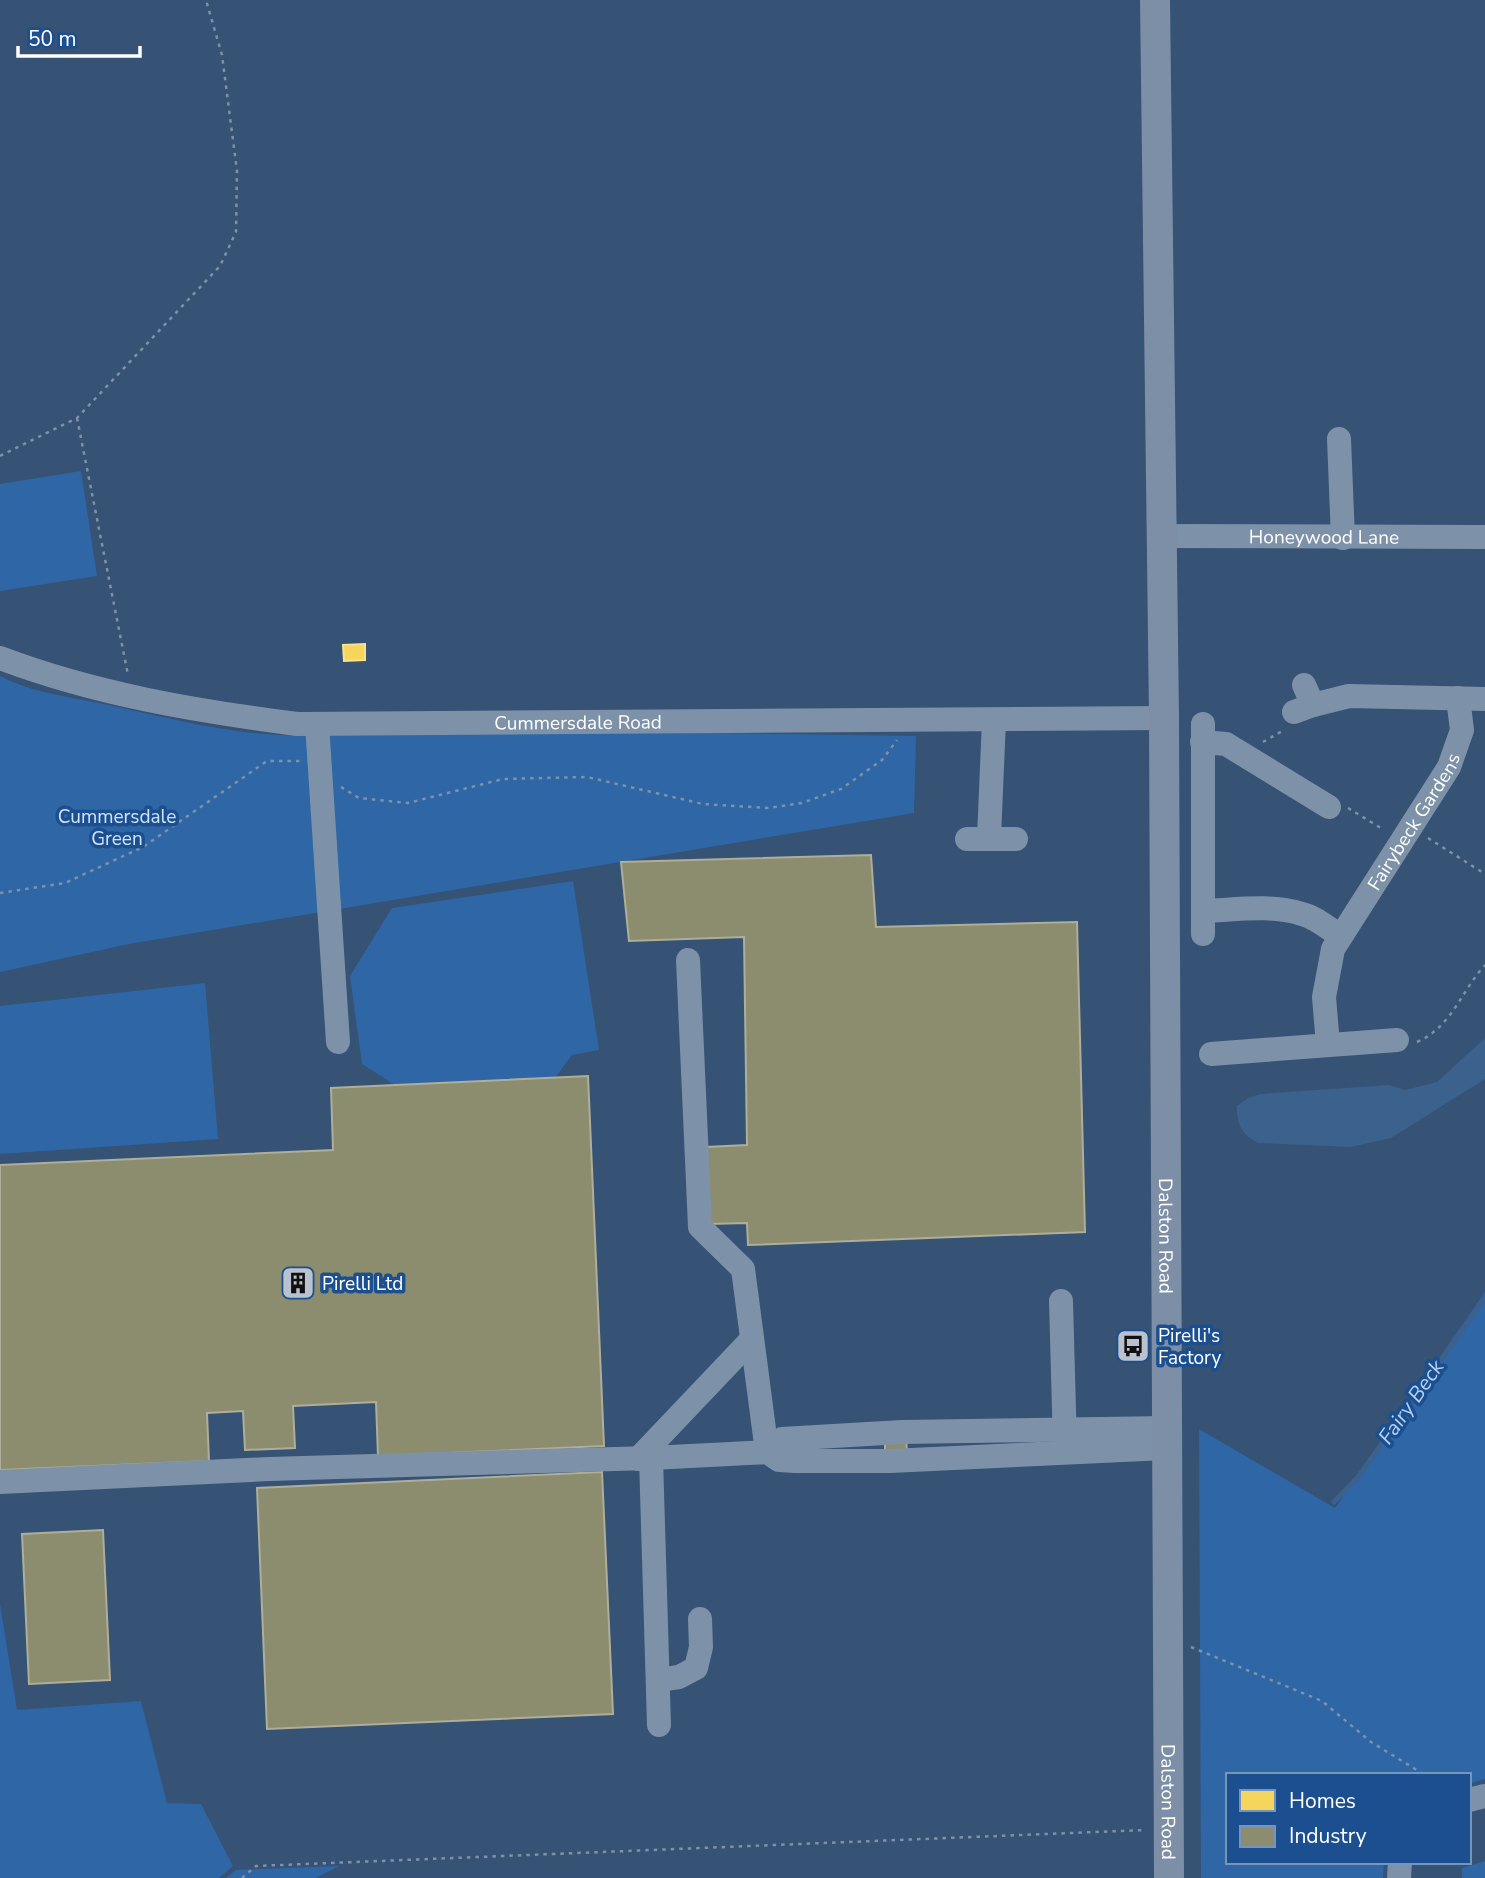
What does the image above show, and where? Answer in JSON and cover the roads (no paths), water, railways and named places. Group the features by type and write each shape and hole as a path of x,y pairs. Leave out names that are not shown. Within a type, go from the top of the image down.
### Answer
{"main road":[{"name":"Dalston Road","path":"1155,0 1164,718 1169,1878"}],"street":[{"path":"1339,439 1343,538"},
{"name":"Honeywood Lane","path":"1161,536 1485,537"},
{"name":"Cummersdale Road","path":"0,658 42,674 132,696 221,713 317,724 1164,718"},
{"path":"1304,700 1349,696 1485,699"},
{"name":"Fairybeck Gardens","path":"1328,1045 1325,980 1339,935 1449,767 1462,730 1458,698"},
{"path":"994,720 978,838 1016,839"},
{"path":"317,724 338,1042"},
{"path":"1329,807 1226,744 1203,733 1203,923 1269,908 1296,912 1339,935"},
{"path":"688,960 700,1227 743,1269 767,1452"},
{"path":"1211,1054 1397,1040"},
{"path":"1061,1301 1064,1441"},
{"path":"659,1725 644,1459 752,1339"},
{"path":"0,1482 283,1468 644,1459 767,1452 779,1460 843,1462 1064,1441 1167,1438"},
{"path":"658,1680 679,1677 696,1668 701,1647 700,1619"}],"waterway":[{"name":"Fairy Beck","path":"1334,1502 1358,1477 1485,1298"}],"place":[{"name":"Pirelli Ltd","path":"298,1283"},
{"name":"Pirelli's Factory","path":"1133,1346"}],"park label":[{"name":"Cummersdale Green","path":"117,827"}]}
